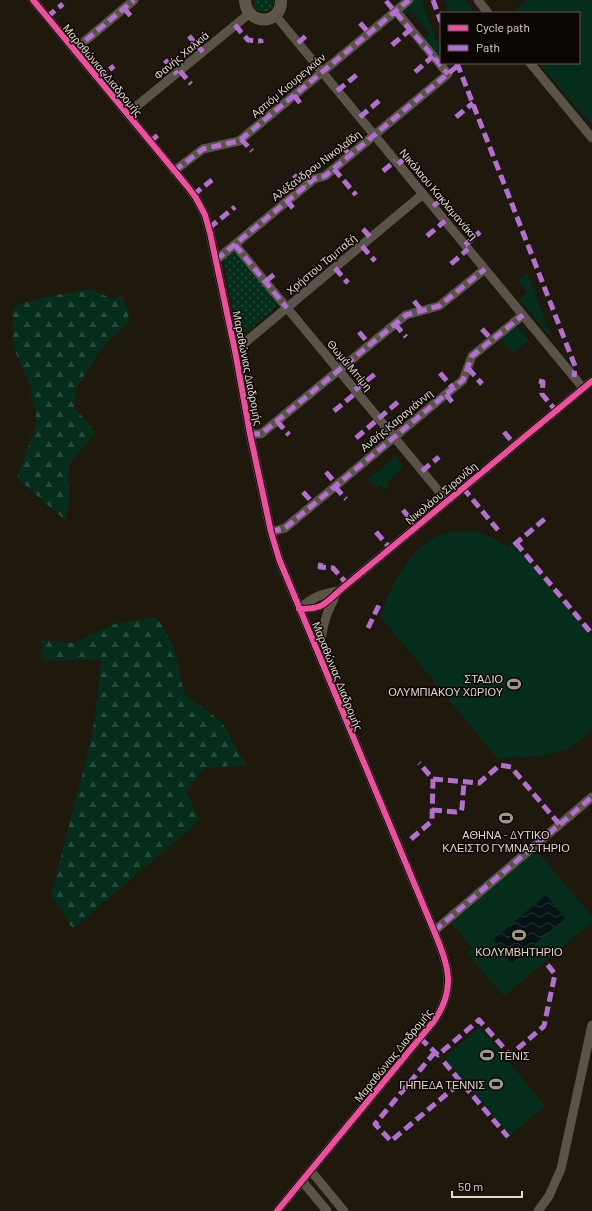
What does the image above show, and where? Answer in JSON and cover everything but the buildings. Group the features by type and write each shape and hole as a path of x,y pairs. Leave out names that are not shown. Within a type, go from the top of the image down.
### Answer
{"street":[{"name":"Μαραθώνιας Διαδρομής","path":"33,0 196,198 205,215 235,351 250,434 271,532 283,572 322,661 446,961 449,977 448,990 441,1011 277,1211"},
{"path":"74,50 134,0"},
{"path":"246,0 247,9 250,13 259,19 265,20 276,16 280,10 282,0"},
{"name":"Αρτιόμ Κιουρεγκιάν","path":"174,171 203,149 239,141 409,0"},
{"path":"478,0 487,12"},
{"name":"Αλέξανδρου Νικολαΐδη","path":"216,260 314,179 325,176 448,74 396,11"},
{"name":"Φανής Χαλκιά","path":"128,114 250,13"},
{"name":"Νικόλαου Κακλαμανάκη","path":"276,16 583,388"},
{"path":"531,64 592,138"},
{"name":"Χρήστου Ταμπαξή","path":"235,351 423,194"},
{"name":"Θωμά Μπίμη","path":"235,245 447,501"},
{"path":"250,434 261,434 406,315 439,306 485,269"},
{"name":"Ανθής Καραγιάννη","path":"271,532 285,528 463,380 472,356 522,315"},
{"name":"Νικολάου Σιρανίδη","path":"299,609 315,609 326,603 338,591 592,381"},
{"path":"322,661 321,640 324,623 329,607 338,591"},
{"path":"434,931 592,797"},
{"path":"538,1211 549,1196 561,1169 592,1025"},
{"path":"311,1171 344,1211"},
{"path":"302,1181 327,1211"}],"green space":[{"path":"253,0 274,0 270,9 261,12 255,8"},
{"path":"415,0 421,0 440,49 440,59 423,39 430,33 411,11 404,16 401,12"},
{"path":"444,0 465,0 474,12 450,12"},
{"path":"527,0 592,0 592,125 539,64 580,64 580,12 513,12"},
{"path":"235,251 278,303 277,306 243,335 238,335 223,258"},
{"path":"527,273 553,340 519,299 527,292 518,281"},
{"path":"91,289 112,299 122,296 130,321 100,350 76,389 74,408 96,432 68,466 69,498 66,521 17,478 37,423 30,386 13,346 13,306 51,296"},
{"path":"516,324 529,340 513,353 500,338"},
{"path":"395,456 404,467 387,482 390,485 384,490 380,485 376,488 369,479"},
{"name":"ΣΤΑΔΙΟ ΟΛΥΜΠΙΑΚΟΥ ΧΩΡΙΟΥ","path":"464,531 477,532 487,535 508,547 513,543 592,638 592,729 582,739 571,746 560,751 536,756 497,758 379,615 403,568 420,548 430,540 442,534"},
{"path":"157,617 174,647 184,694 222,722 246,765 205,768 186,792 200,820 73,929 51,896 92,736 101,659 42,661 41,640 74,643 114,624"},
{"name":"ΚΟΛΥΜΒΗΤΗΡΙΟ","path":"536,850 592,916 592,922 504,996 467,953 473,948 451,923"},
{"path":"480,1027 545,1106 510,1136 444,1058"}],"water":[{"path":"546,895 565,918 512,963 493,940"}],"marked path":[{"path":"74,50 134,0"},
{"path":"174,171 203,149 239,141 409,0"},
{"path":"433,0 440,19"},
{"path":"386,1 448,74"},
{"path":"47,17 63,4"},
{"path":"124,8 133,19"},
{"path":"360,23 369,33"},
{"path":"235,25 248,40 261,41 261,43"},
{"path":"392,45 411,29"},
{"path":"298,43 307,35"},
{"path":"189,36 203,52"},
{"path":"415,72 433,56"},
{"path":"165,60 177,74"},
{"path":"457,64 575,366 574,377"},
{"path":"216,260 314,179 325,176 460,64"},
{"path":"98,79 114,66"},
{"path":"180,71 191,84"},
{"path":"337,91 359,73"},
{"path":"294,95 300,103"},
{"path":"360,117 381,99"},
{"path":"456,117 473,103"},
{"path":"150,142 160,133"},
{"path":"241,139 252,151"},
{"path":"341,145 350,155"},
{"path":"398,164 408,156"},
{"path":"383,171 395,161"},
{"path":"334,169 356,195"},
{"path":"294,175 305,187"},
{"path":"193,195 212,180"},
{"path":"433,206 443,199"},
{"path":"287,201 293,208"},
{"path":"209,228 235,207"},
{"path":"427,236 445,221"},
{"path":"363,229 371,238"},
{"path":"465,245 480,232"},
{"path":"235,245 287,308"},
{"path":"362,246 375,261"},
{"path":"451,264 468,249"},
{"path":"335,268 348,283"},
{"path":"250,434 261,434 406,315 439,306 485,269"},
{"path":"266,281 276,273"},
{"path":"414,301 422,311"},
{"path":"271,532 285,528 463,380 472,356 523,315"},
{"path":"395,324 406,337"},
{"path":"482,329 492,340"},
{"path":"359,332 370,345"},
{"path":"468,368 482,384"},
{"path":"440,373 453,388"},
{"path":"355,390 375,374"},
{"path":"539,381 543,382 542,394 556,411"},
{"path":"334,411 357,392"},
{"path":"446,394 455,406"},
{"path":"356,438 398,402"},
{"path":"277,421 289,435"},
{"path":"504,432 515,445"},
{"path":"422,471 439,457"},
{"path":"326,472 337,485"},
{"path":"335,487 346,499"},
{"path":"463,488 498,530"},
{"path":"303,492 314,504"},
{"path":"403,510 416,526"},
{"path":"514,545 547,517"},
{"path":"376,532 390,548"},
{"path":"516,543 592,634"},
{"path":"321,563 320,567 333,568 347,584"},
{"path":"368,628 380,603"},
{"path":"411,839 432,821 433,779 419,763"},
{"path":"433,779 479,783 500,765 511,767 559,824"},
{"path":"432,810 461,811 464,782"},
{"path":"434,931 592,797"},
{"path":"420,1038 438,1055 479,1020 510,1055 544,1026 555,974 546,963"},
{"path":"435,1052 375,1124 391,1141 461,1082"},
{"path":"444,1062 508,1137"}],"cycle path":[{"path":"33,0 187,186 196,198 205,215 235,351 250,434 271,532 279,559 434,931 446,966 448,976 446,998 434,1021 277,1211"},
{"path":"299,609 317,607 325,603 592,381"}],"place":[{"name":"ΣΤΑΔΙΟ ΟΛΥΜΠΙΑΚΟΥ ΧΩΡΙΟΥ","path":"514,684"},
{"name":"ΑΘΗΝΑ - ΔΥΤΙΚΟ ΚΛΕΙΣΤΟ ΓΥΜΝΑΣΤΗΡΙΟ","path":"506,818"},
{"name":"ΚΟΛΥΜΒΗΤΗΡΙΟ","path":"519,935"},
{"name":"ΤΕΝΙΣ","path":"487,1055"},
{"name":"ΓΗΠΕΔΑ ΤΕΝΝΙΣ","path":"496,1084"}]}
